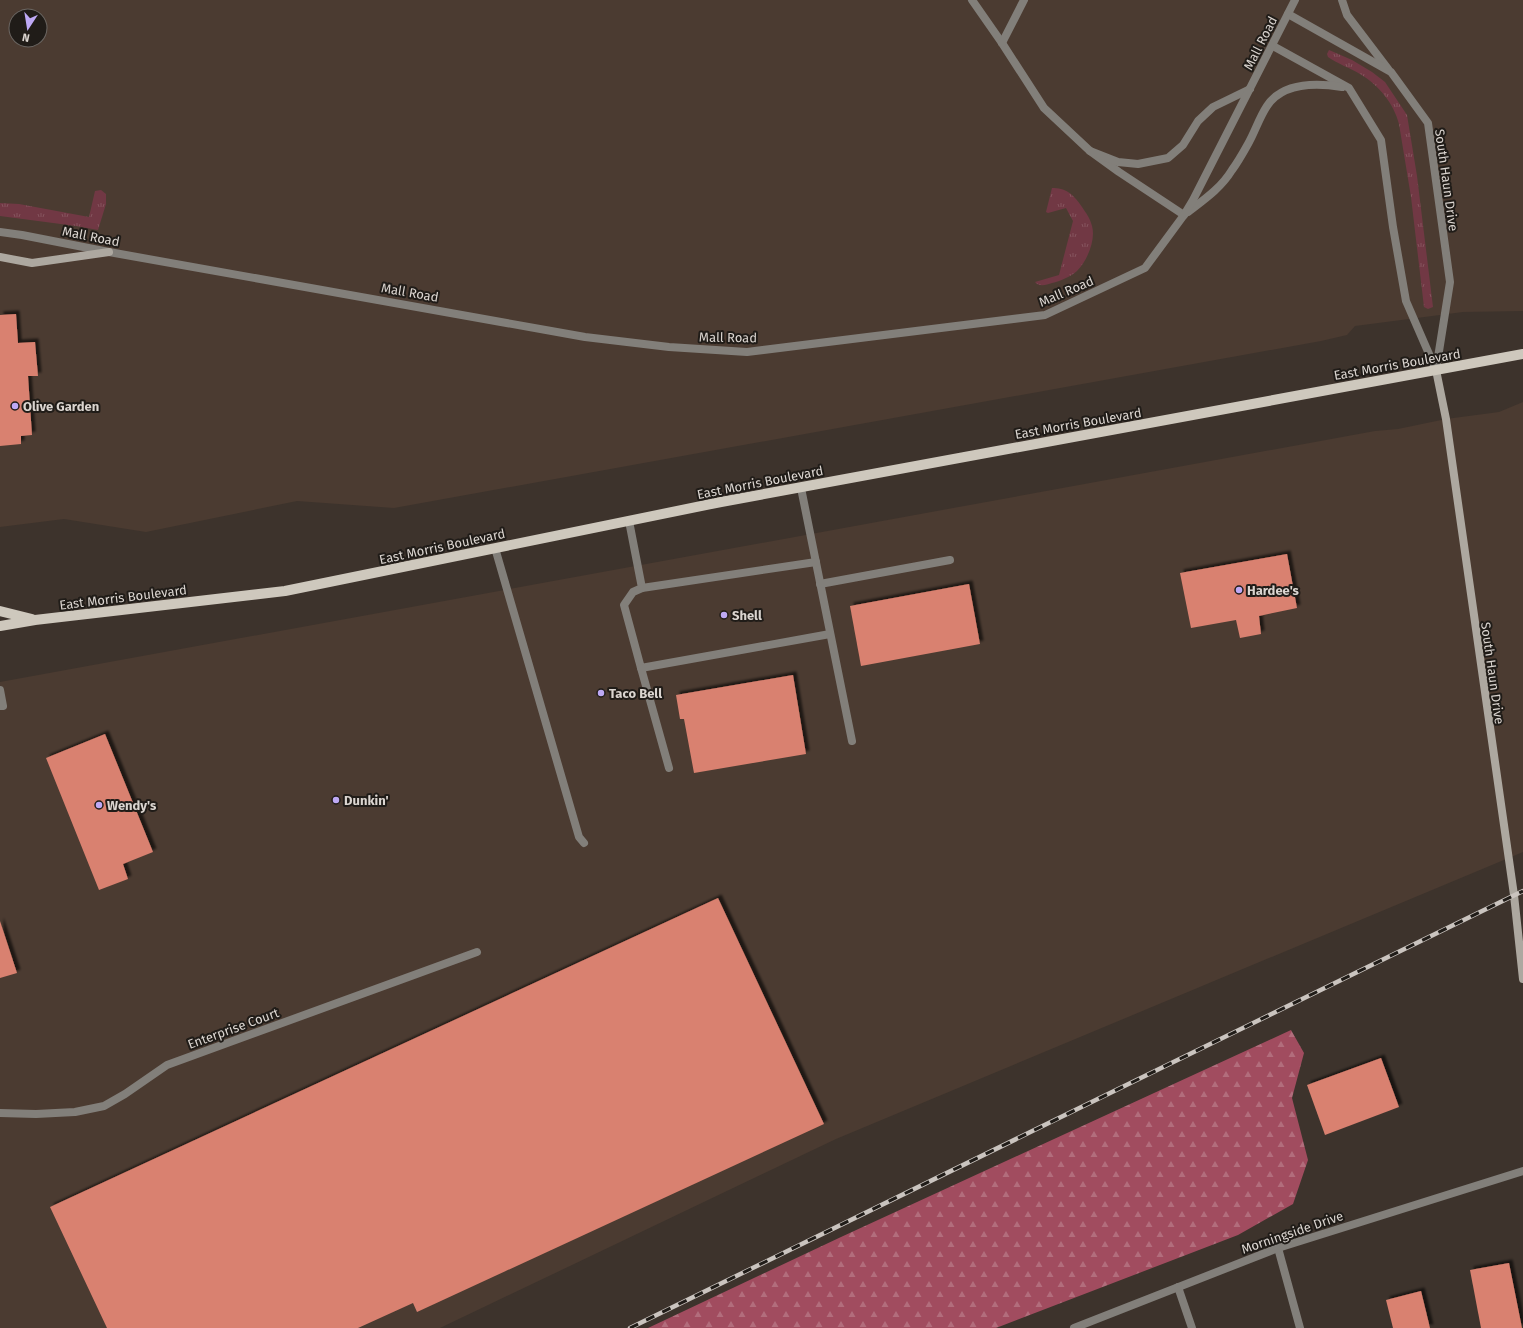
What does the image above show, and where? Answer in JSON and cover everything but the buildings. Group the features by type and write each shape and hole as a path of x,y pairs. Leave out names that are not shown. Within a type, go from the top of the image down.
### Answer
{"main road":[{"name":"East Morris Boulevard","path":"0,626 36,620 285,591 800,488 1523,354"},
{"path":"0,611 36,620"}],"street":[{"path":"972,0 1044,108 1090,151 1184,215 1217,190 1231,172 1248,145 1268,105 1283,92 1305,85 1324,84 1349,88"},
{"path":"1002,43 1024,0"},
{"name":"Mall Road","path":"0,232 585,337 669,347 747,352 1045,315 1144,268 1184,215 1213,164 1295,0"},
{"path":"1342,0 1347,14 1391,72"},
{"name":"South Haun Drive","path":"1288,14 1391,72 1428,123 1450,282 1436,370"},
{"name":"South Haun Drive","path":"1273,46 1349,88 1381,140 1393,227 1406,301 1436,370 1446,419 1513,887 1523,979"},
{"path":"1090,151 1118,162 1138,164 1168,158 1183,145 1198,121 1213,108 1250,89"},
{"path":"0,257 32,263 109,252"},
{"path":"800,488 852,742"},
{"path":"630,521 642,588"},
{"path":"495,548 579,837 584,843"},
{"path":"820,584 950,560"},
{"path":"669,768 640,668 624,605 633,592 642,588 816,562"},
{"path":"640,668 830,634"},
{"path":"0,690 3,706 0,706"},
{"name":"Enterprise Court","path":"0,1113 36,1114 75,1112 104,1106 125,1094 167,1065 477,952"},
{"name":"Morningside Drive","path":"1074,1328 1278,1248 1523,1171"},
{"path":"1278,1248 1300,1328"},
{"path":"1178,1287 1192,1328"}],"shaded area":[{"path":"0,0 1523,0 1523,311 1463,312 1355,326 1347,335 1321,341 394,508 297,501 146,532 64,519 0,527"},
{"path":"1523,402 1523,852 836,1139 440,1328 0,1328 0,682 1375,431 1398,429 1446,419 1499,412"}],"green space":[{"path":"1329,50 1352,60 1385,82 1407,115 1417,176 1433,307 1428,309 1424,307 1411,197 1397,117 1389,102 1379,89 1367,78 1328,57 1327,54"},
{"path":"1052,188 1062,189 1070,193 1076,199 1090,220 1093,238 1090,250 1081,267 1077,271 1062,280 1041,285 1035,282 1059,275 1073,221 1066,208 1048,213 1046,212"},
{"path":"101,190 106,194 106,204 98,230 0,216 0,203 19,204 89,217 95,191"},
{"path":"1291,1030 1304,1053 1292,1098 1308,1160 1293,1204 1238,1235 996,1328 648,1328 841,1237"}],"railway":[{"path":"630,1328 1523,891"}],"place":[{"name":"Olive Garden","path":"15,406"},
{"name":"Hardee's","path":"1239,590"},
{"name":"Shell","path":"724,615"},
{"name":"Taco Bell","path":"601,693"},
{"name":"Dunkin'","path":"336,800"},
{"name":"Wendy's","path":"99,805"}]}
